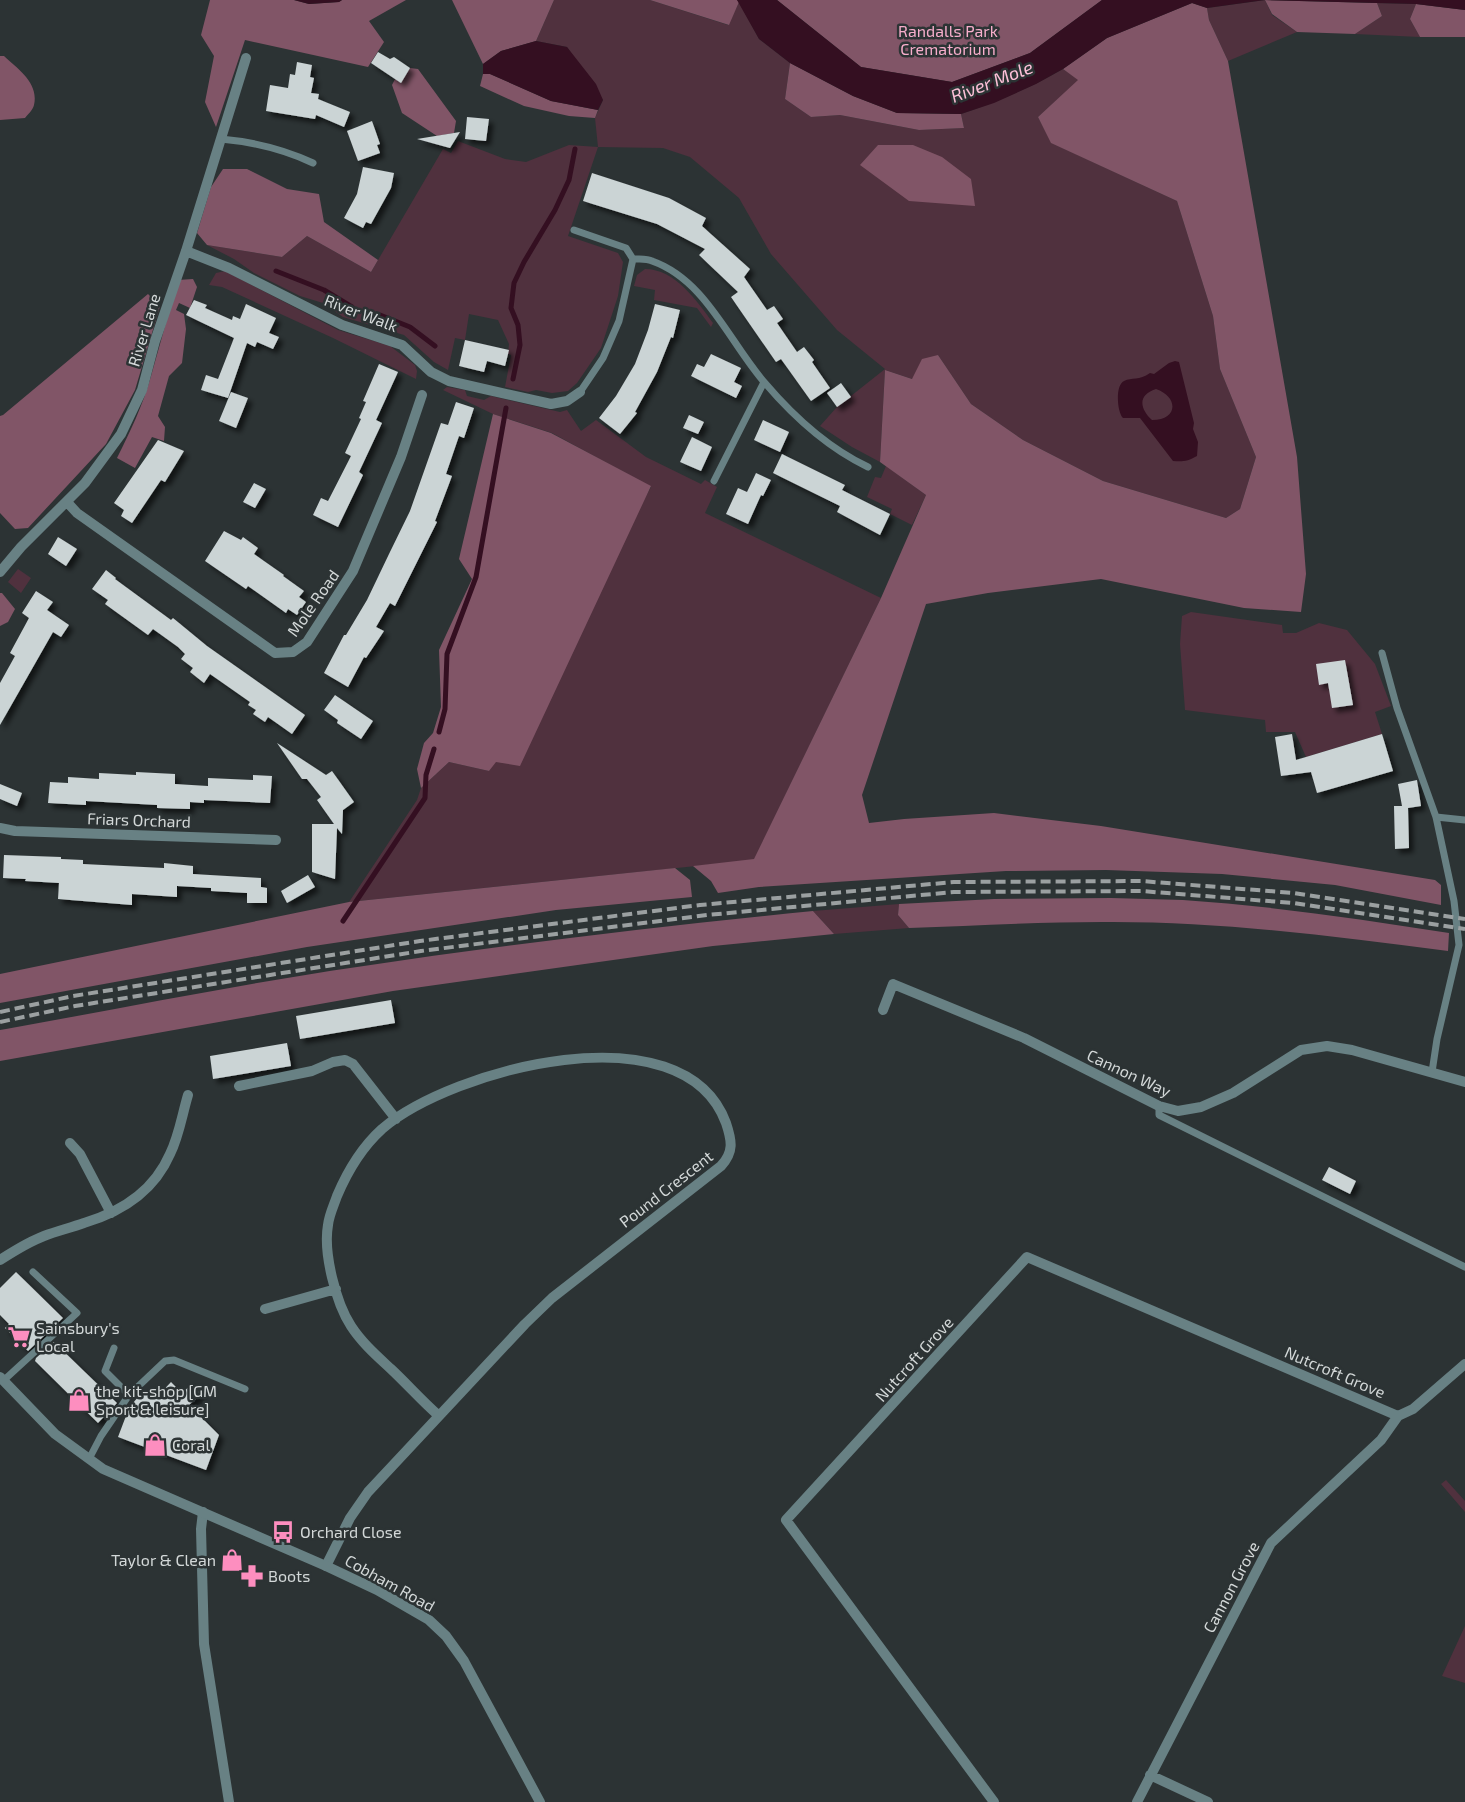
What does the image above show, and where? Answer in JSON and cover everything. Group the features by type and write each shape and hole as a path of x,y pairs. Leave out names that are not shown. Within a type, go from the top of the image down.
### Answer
{"street":[{"name":"River Lane","path":"0,572 21,547 85,483 121,434 142,390 155,341 186,251 246,58"},
{"name":"River Walk","path":"186,251 229,268 342,325 402,345 431,372 449,381 552,404 567,401 580,392"},
{"name":"Mole Road","path":"67,502 85,519 275,653 293,652 307,642 353,571 401,457 422,396"},
{"name":"Friars Orchard","path":"0,828 14,831 276,840"},
{"name":"Cannon Way","path":"883,1010 892,984 1024,1038 1158,1106 1178,1111 1201,1107 1233,1094 1301,1050 1326,1046 1352,1050 1465,1082"},
{"name":"Pound Crescent","path":"326,1566 350,1518 368,1492 524,1324 552,1298 721,1166 728,1158 731,1148 729,1132 718,1106 694,1082 674,1070 650,1062 627,1058 573,1059 510,1069 460,1086 414,1107 396,1118 375,1136 356,1157 346,1173 327,1227 328,1248 336,1289 351,1326 364,1343 438,1415"},
{"path":"239,1086 312,1071 333,1062 346,1060 353,1064 396,1118"},
{"path":"0,1260 24,1245 44,1236 111,1213 133,1201 149,1187 170,1154 188,1096"},
{"path":"70,1143 80,1154 111,1213"},
{"name":"Nutcroft Grove","path":"994,1802 786,1520 1027,1257 1398,1416"},
{"path":"265,1310 336,1289"},
{"name":"Cannon Grove","path":"1137,1802 1270,1543 1381,1440 1398,1416 1413,1409 1465,1364"},
{"name":"Cobham Road","path":"2,1379 55,1434 103,1468 326,1566 406,1606 429,1620 446,1636 464,1661 540,1802"},
{"path":"203,1512 201,1528 204,1644 229,1802"},
{"path":"1150,1775 1208,1802"}],"lane":[{"path":"222,139 247,141 274,147 313,163"},
{"path":"574,230 626,248 633,259 619,321 603,358 580,392"},
{"path":"633,259 651,260 674,272 692,286 764,382 800,420 845,456 868,467"},
{"path":"714,481 764,382"},
{"path":"1382,653 1397,708 1436,817 1454,901 1458,945 1437,1039 1432,1072"},
{"path":"1436,817 1465,820"},
{"path":"1158,1106 1159,1115 1465,1266"},
{"path":"2,1379 77,1313 33,1272"},
{"path":"114,1348 105,1372 129,1395"},
{"path":"89,1459 101,1436 129,1395 165,1361 174,1360 245,1389"}],"shaded area":[{"path":"554,0 650,0 728,25 739,2 759,39 790,63 785,99 811,117 840,115 919,130 964,128 961,114 1013,94 1063,69 1079,80 1038,117 1052,143 1177,201 1213,316 1220,369 1256,457 1240,509 1226,518 1103,481 1023,440 971,404 938,355 912,379 885,370 880,462 852,447 820,426 837,407 885,369 837,330 771,254 739,198 690,157 663,148 598,147 595,118 603,100 567,47 536,41"},
{"path":"1265,0 1272,15 1297,32 1228,61 1209,20 1207,8"},
{"path":"1377,3 1416,4 1410,19 1420,37 1355,34 1382,16"},
{"path":"458,141 505,159 526,162 569,145 598,147 568,236 618,253 623,262 618,296 601,348 577,383 568,391 552,393 536,390 528,392 505,387 511,355 508,354 509,344 498,320 469,314 465,340 455,338 448,370 434,362 404,335 343,317 323,303 300,296 254,273 234,259 207,245 282,257 307,236 371,272 443,149 451,153"},
{"path":"645,269 656,270 675,280 700,305 713,323 711,327 697,308 654,300 655,290 634,286 637,275"},
{"path":"225,271 338,330 390,346 415,365 417,371 416,379 222,287 209,285 216,273"},
{"path":"447,387 465,390 467,396 484,400 491,396 560,412 567,410 581,431 596,420 646,457 701,484 705,480 717,487 705,513 881,598 754,860 349,902 417,800 421,788 449,762 489,771 651,487 552,433 493,414 443,390"},
{"path":"886,466 926,495 912,525 890,514 892,509 867,497 875,477 881,478"},
{"path":"18,569 31,578 21,593 8,582"},
{"path":"1191,612 1282,625 1283,633 1296,633 1319,623 1347,630 1375,664 1391,706 1375,712 1382,734 1306,757 1295,732 1266,732 1265,720 1185,710 1180,644 1182,616"},
{"path":"899,904 898,915 909,928 834,934 813,911"},
{"path":"1446,1480 1465,1501 1465,1512 1441,1484"},
{"path":"1465,1626 1465,1683 1442,1676"}],"green space":[{"path":"210,0 294,0 309,4 339,2 342,0 406,0 369,21 384,42 368,67 245,40 216,127 205,102 214,56 201,35"},
{"path":"452,0 554,0 536,41 501,51 483,64"},
{"path":"650,0 737,0 739,2 729,25"},
{"name":"Randalls Park Crematorium","path":"777,0 1102,0 1030,53 952,82 861,67"},
{"path":"1265,0 1377,3 1382,16 1355,34 1297,32 1272,14"},
{"path":"1192,3 1207,8 1209,20 1228,61 1297,457 1306,574 1301,612 1244,608 1101,579 988,593 926,604 862,795 869,823 994,813 1101,826 1435,880 1441,885 1441,905 1335,885 1222,874 1106,870 1006,871 759,887 718,893 711,881 693,866 754,859 881,598 926,495 880,462 885,370 912,379 922,359 938,355 971,404 1023,440 1103,481 1226,518 1240,509 1256,457 1220,369 1213,316 1177,201 1051,143 1038,117 1078,80 1063,69 1107,38"},
{"path":"1416,4 1465,10 1465,37 1420,37 1410,19"},
{"path":"0,56 4,56 21,71 33,90 35,97 34,105 25,118 0,120"},
{"path":"790,63 853,96 897,113 961,114 964,128 919,130 840,115 811,117 785,99"},
{"path":"410,68 418,69 456,121 454,133 437,136 402,113 392,85 395,79 401,83"},
{"path":"483,74 490,74 551,101 598,110 595,118 569,116 524,106 480,86"},
{"path":"878,145 913,145 942,157 971,179 975,206 909,201 860,165"},
{"path":"223,169 247,169 287,189 319,194 324,222 378,260 371,272 307,236 282,257 207,245 197,233 211,187"},
{"path":"193,279 197,287 190,308 179,303 176,310 184,314 186,329 182,363 169,376 158,416 165,427 164,441 152,437 135,468 117,458 144,397 178,280"},
{"path":"148,294 160,306 135,390 106,444 28,528 15,529 0,513 0,416"},
{"path":"493,414 551,433 651,486 520,766 496,762 489,771 449,762 421,788 417,769 424,743 433,733 441,707 439,650 472,579 459,559"},
{"path":"0,593 15,609 8,622 0,626"},
{"path":"675,868 690,880 692,897 556,910 307,947 0,1003 0,974 349,902"},
{"path":"1111,898 1183,900 1283,909 1449,933 1448,951 1275,930 1145,922 1030,923 909,928 898,915 899,904 994,899"},
{"path":"813,911 834,934 713,946 393,991 0,1061 0,1030 182,996 313,974 528,943"}],"water":[{"path":"294,0 342,0 339,2 309,4"},
{"name":"River Mole","path":"737,0 777,0 861,67 952,82 1030,53 1102,0 1265,0 1207,8 1192,3 1107,38 1063,69 1036,84 994,103 961,114 897,113 853,96 790,63 759,39"},
{"path":"1265,0 1465,0 1465,10 1416,4"},
{"path":"536,41 567,47 596,84 603,100 598,110 551,101 490,74 483,74 483,64 501,51"},
{"path":"1179,362 1194,423 1193,429 1198,442 1197,456 1183,461 1173,461 1140,418 1123,418 1118,405 1118,393 1121,383 1150,373 1154,374 1169,363","holes":["1156,389 1172,402 1171,412 1161,419 1152,420 1143,407 1143,399"]}],"building":[{"path":"378,52 390,59 394,57 410,68 401,83 371,63"},
{"path":"297,62 312,65 310,77 314,78 311,93 319,94 318,99 350,112 344,127 316,115 315,119 266,111 270,85 288,88 290,74 295,75"},
{"path":"467,117 489,119 486,141 465,139"},
{"path":"372,121 380,144 377,145 380,153 358,161 347,131"},
{"path":"460,132 450,148 417,139"},
{"path":"363,167 394,173 391,188 371,224 366,222 363,228 344,218 357,194"},
{"path":"592,173 669,198 706,218 702,226 750,269 744,277 767,310 774,306 783,319 777,323 797,352 804,347 830,388 811,401 781,359 776,362 731,297 738,292 699,255 705,249 657,224 583,201"},
{"path":"194,300 207,305 205,308 232,320 233,316 240,319 246,304 276,318 269,333 279,337 273,349 257,342 255,347 247,343 228,398 201,390 206,375 218,379 234,338 186,315"},
{"path":"655,304 680,310 673,338 671,337 657,372 635,412 637,413 620,434 599,418 616,396 635,364 648,330"},
{"path":"465,340 509,350 505,366 487,361 484,372 459,366"},
{"path":"711,354 741,368 734,382 742,386 736,398 691,376 697,364 704,367"},
{"path":"379,364 398,372 376,420 382,423 359,472 363,475 338,527 313,515 321,498 328,501 351,456 345,453 361,419 359,418 366,402 363,401"},
{"path":"841,383 851,397 837,407 827,393"},
{"path":"231,392 248,398 236,428 219,421"},
{"path":"456,402 474,408 464,438 459,436 446,474 452,476 435,521 437,522 395,606 390,603 376,627 384,631 366,658 364,657 348,687 324,673 344,635 346,635 367,600 410,511 441,423 448,425"},
{"path":"689,415 704,422 698,434 683,428"},
{"path":"763,420 789,432 780,452 754,440"},
{"path":"692,437 712,447 701,471 680,462"},
{"path":"158,440 184,451 165,482 161,480 132,523 121,516 124,510 114,503"},
{"path":"782,454 845,485 842,490 890,514 880,535 837,512 840,506 773,473"},
{"path":"756,473 771,480 763,496 761,495 748,524 726,514 738,488 747,492"},
{"path":"254,483 266,489 255,508 243,502"},
{"path":"224,531 241,540 243,537 258,548 254,554 304,591 299,597 306,602 297,615 288,609 286,613 248,586 246,589 205,561"},
{"path":"58,537 77,549 66,566 48,554"},
{"path":"106,570 115,579 171,620 173,618 207,646 305,715 292,734 268,717 265,722 253,714 256,710 248,705 250,702 210,674 204,683 190,672 193,668 181,659 185,654 178,647 153,629 148,635 105,604 108,600 92,589"},
{"path":"36,591 53,602 47,610 69,625 61,637 53,632 0,725 0,683 15,656 10,653 29,618 22,613"},
{"path":"1345,660 1353,705 1332,708 1328,683 1319,685 1316,664"},
{"path":"335,695 373,721 361,739 337,723 338,720 324,710"},
{"path":"1292,734 1296,760 1382,734 1393,771 1317,793 1311,772 1281,776 1275,737"},
{"path":"277,743 326,775 332,771 354,802 343,810 342,834 337,828 335,879 312,872 312,824 334,824 317,800 321,797 307,779 302,779"},
{"path":"136,772 175,774 175,784 208,786 208,778 253,780 253,775 272,776 270,803 204,800 204,803 190,802 190,809 157,808 157,805 86,801 86,805 48,803 50,782 68,783 68,777 99,779 99,773 136,775"},
{"path":"1417,780 1421,806 1408,808 1409,848 1395,849 1394,806 1402,806 1398,784"},
{"path":"0,784 22,793 17,806 0,799"},
{"path":"4,855 61,857 61,859 83,860 83,864 164,868 164,863 193,866 193,874 261,878 261,887 267,888 267,903 247,903 247,893 211,891 211,888 177,886 177,897 132,894 132,905 58,899 59,883 3,878"},
{"path":"308,875 315,887 287,903 281,891"},
{"path":"391,1000 395,1023 300,1039 296,1016"},
{"path":"287,1043 291,1066 213,1079 210,1056"},
{"path":"1329,1167 1356,1181 1350,1194 1322,1180"},
{"path":"16,1272 63,1318 28,1351 5,1328 9,1324 0,1315 0,1288"},
{"path":"54,1342 117,1403 98,1423 35,1361"},
{"path":"171,1382 182,1393 192,1384 201,1394 189,1405 219,1435 206,1470 118,1437 129,1408 142,1392 157,1397"}],"waterway":[{"path":"513,379 520,345 518,325 511,308 514,283 524,262 555,210 569,180 575,149"},
{"path":"276,271 324,290 352,307"},
{"path":"380,315 410,327 435,346"},
{"path":"439,732 445,709 447,654 476,577 506,408"},
{"path":"343,921 425,798 426,775 434,749"}],"railway":[{"path":"0,1012 73,996 420,941 700,905 954,882 1141,881 1294,893 1465,919"},
{"path":"0,1022 75,1006 421,951 707,915 954,892 1141,891 1293,903 1465,929"}],"place":[{"name":"Sainsbury's Local","path":"19,1337"},
{"name":"the kit-shop [GM Sport & leisure]","path":"79,1400"},
{"name":"Coral","path":"155,1445"},
{"name":"Orchard Close","path":"283,1532"},
{"name":"Taylor & Clean","path":"232,1560"},
{"name":"Boots","path":"252,1576"}]}
